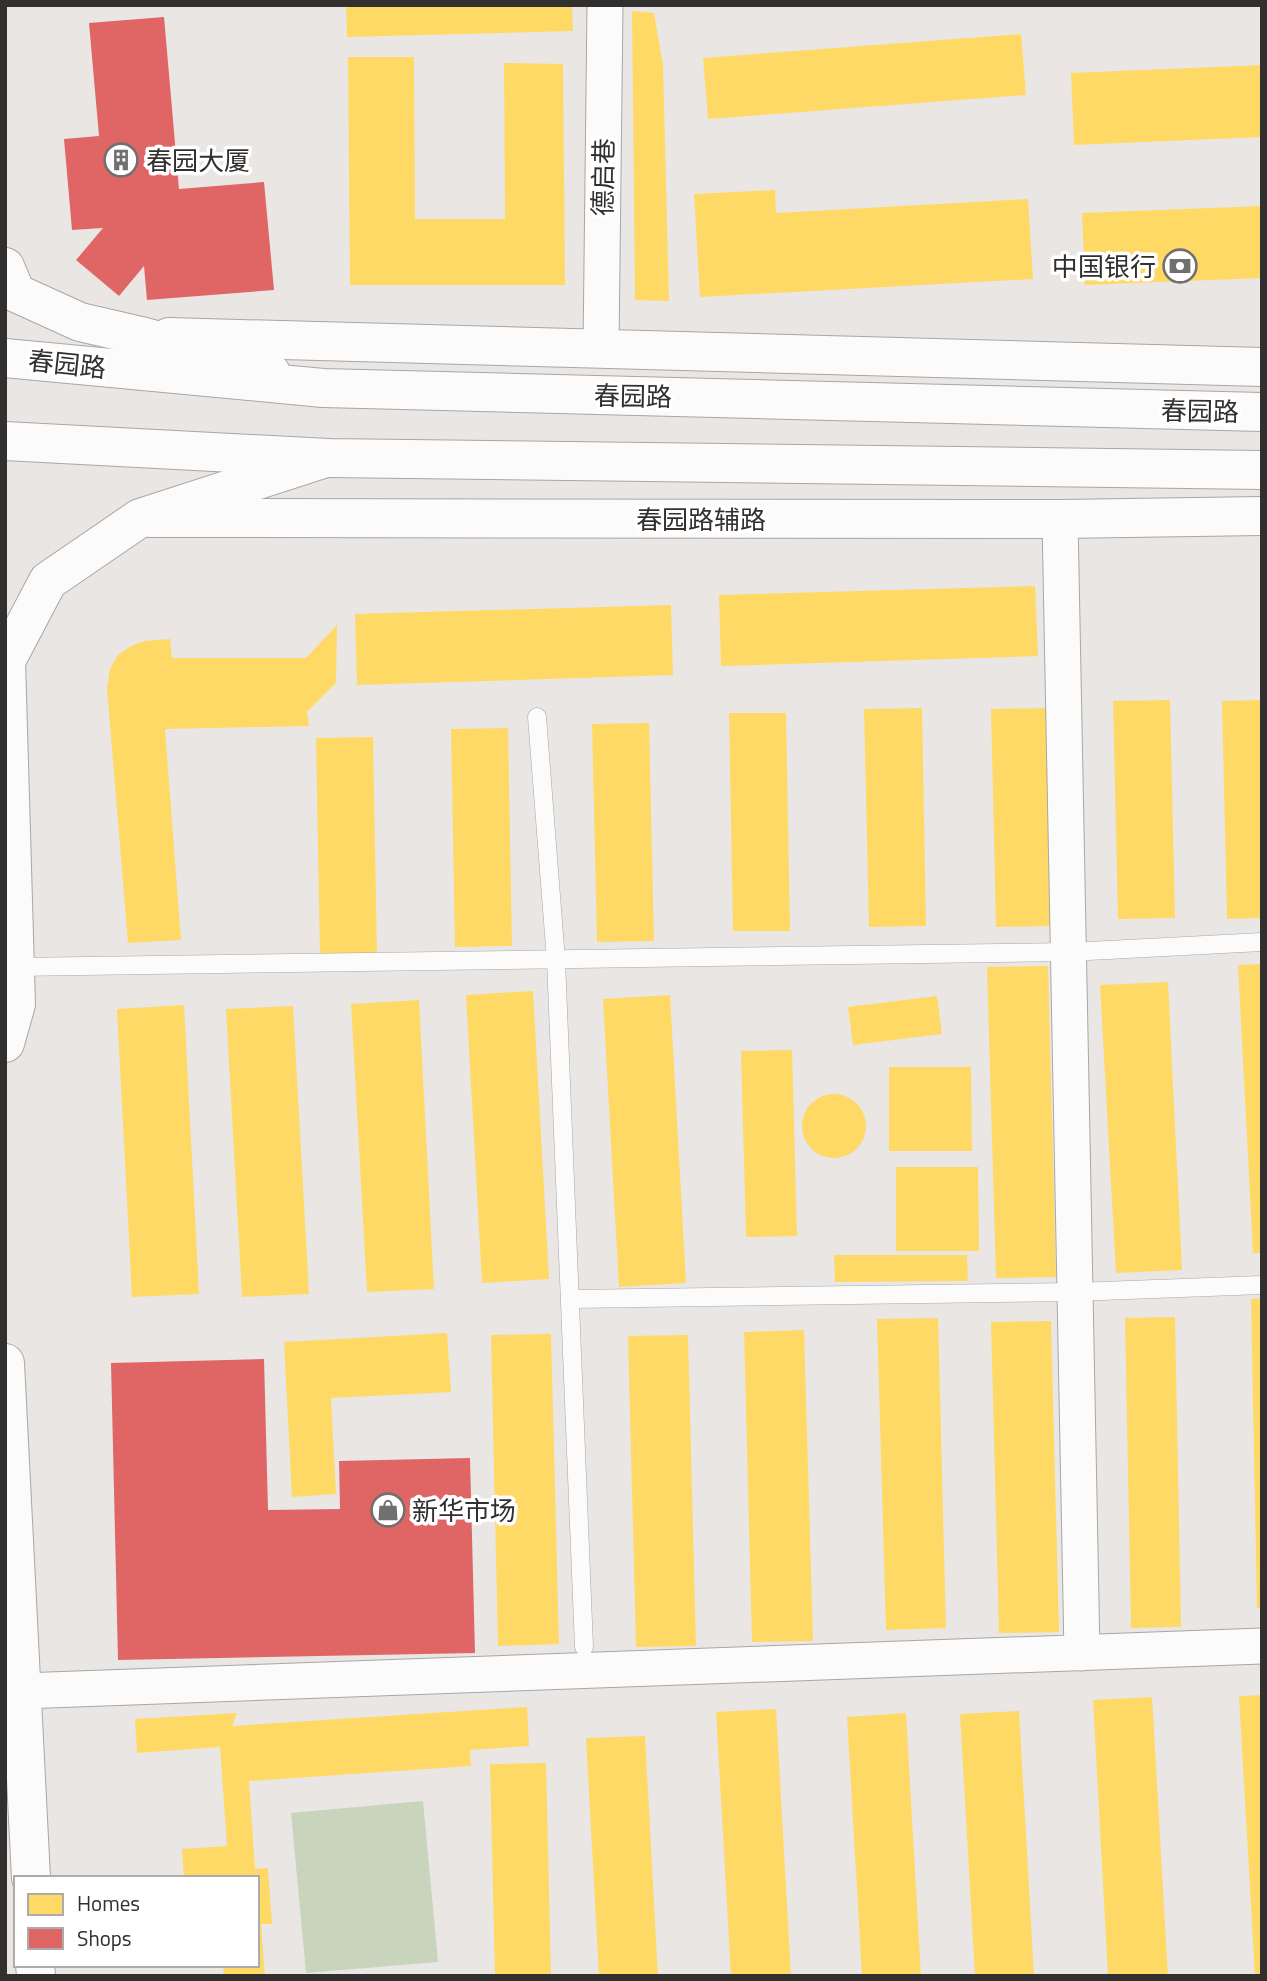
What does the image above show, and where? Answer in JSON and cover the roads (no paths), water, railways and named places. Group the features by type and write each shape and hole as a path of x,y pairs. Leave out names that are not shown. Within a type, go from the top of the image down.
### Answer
{"main road":[{"path":"5,268 16,293 80,322 145,337 323,388"},
{"path":"145,337 1262,367"},
{"name":"春园路","path":"5,358 323,388 1262,412"},
{"path":"5,441 328,458 1262,470"},
{"path":"5,1044 16,1004 6,661 48,581 140,518 328,458"},
{"path":"1060,519 1063,469"},
{"name":"春园路辅路","path":"140,518 1060,519 1262,516"},
{"path":"5,1363 31,1876"}],"street":[{"name":"德启巷","path":"601,349 605,5"},
{"path":"1060,519 1082,1653"},
{"path":"21,1691 1262,1646"}],"lane":[{"path":"537,717 556,960 584,1647"},
{"path":"15,967 1069,952 1262,942"},
{"path":"570,1299 1075,1292 1262,1285"}],"place":[{"name":"春园大厦","path":"121,160"},
{"name":"中国银行","path":"1180,266"},
{"name":"新华市场","path":"388,1510"}]}
